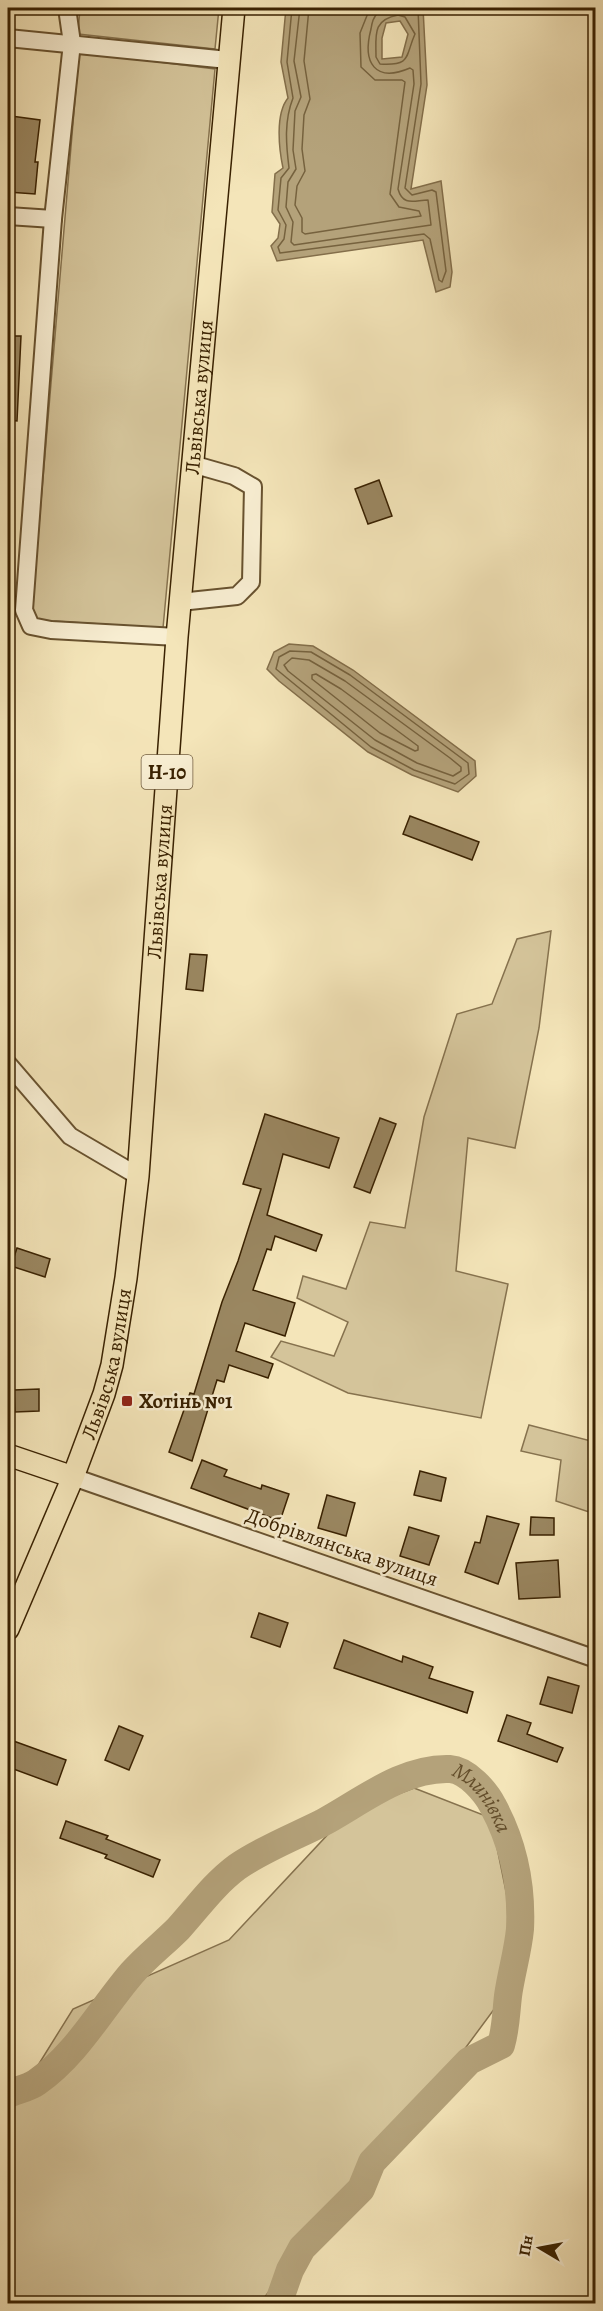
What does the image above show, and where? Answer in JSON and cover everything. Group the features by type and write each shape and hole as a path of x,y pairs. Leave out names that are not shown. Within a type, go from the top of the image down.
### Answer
{"main road":[{"name":"Львівська вулиця","path":"8,1629 73,1477 112,1365 138,1176 177,637 234,8"},
{"path":"8,1455 73,1477"}],"street":[{"path":"67,8 72,43 53,219 24,610 31,626 51,630 177,637"},
{"path":"8,38 228,60"},
{"path":"8,216 53,219"},
{"path":"180,602 237,596 251,582 253,487 234,476 192,464"},
{"path":"8,1064 70,1136 138,1176"},
{"name":"Добрівлянська вулиця","path":"73,1477 596,1659"}],"shaded area":[{"path":"80,8 219,8 215,49 78,34"},
{"path":"79,52 215,69 163,628 38,620 32,608"},
{"path":"551,931 539,1028 515,1148 468,1138 456,1271 508,1284 481,1418 348,1393 271,1357 281,1341 334,1356 348,1322 297,1298 303,1276 346,1289 370,1222 405,1228 424,1117 457,1014 492,1004 517,939"},
{"path":"529,1425 595,1442 595,1514 556,1501 561,1460 521,1451"},
{"path":"414,1788 491,1818 511,1916 498,2004 458,2058 352,2186 260,2303 8,2303 8,2079 32,2075 73,2009 229,1940 348,1813"}],"water":[{"path":"286,8 423,8 427,85 411,189 441,181 452,272 450,287 436,292 423,240 277,261 271,246 278,238 280,224 272,212 275,174 283,168 279,142 281,113 288,98 281,62","holes":["400,21 408,34 402,57 382,59 382,38 386,23"]},
{"path":"289,644 313,646 353,670 475,761 476,776 458,792 412,775 368,752 267,669 274,652"}],"building":[{"path":"11,116 40,120 35,162 38,162 35,194 8,192"},
{"path":"8,336 21,336 17,421 8,420"},
{"path":"379,480 392,516 368,524 355,489"},
{"path":"410,816 479,842 472,860 403,834"},
{"path":"190,954 207,955 203,991 186,989"},
{"path":"265,1114 339,1138 329,1168 283,1154 267,1215 322,1235 316,1251 275,1236 271,1250 267,1249 253,1290 295,1303 285,1336 245,1323 236,1351 273,1364 268,1378 229,1365 224,1382 217,1380 192,1461 169,1452 190,1393 194,1394 222,1302 261,1189 243,1184"},
{"path":"380,1118 396,1124 370,1193 354,1187"},
{"path":"17,1248 50,1259 45,1277 11,1266"},
{"path":"39,1389 39,1411 15,1412 14,1390"},
{"path":"202,1460 227,1470 224,1476 261,1489 262,1485 289,1494 280,1521 191,1488"},
{"path":"420,1471 446,1478 441,1501 414,1495"},
{"path":"327,1495 355,1503 346,1536 318,1528"},
{"path":"487,1516 519,1524 498,1584 465,1572 475,1542 480,1543"},
{"path":"531,1517 554,1518 554,1535 530,1535"},
{"path":"409,1527 439,1536 429,1565 400,1556"},
{"path":"558,1560 560,1597 519,1599 516,1563"},
{"path":"259,1613 288,1623 280,1647 251,1637"},
{"path":"344,1640 402,1662 403,1656 433,1667 429,1678 473,1692 467,1713 334,1668"},
{"path":"548,1677 579,1686 572,1713 540,1704"},
{"path":"507,1715 531,1723 527,1734 563,1748 557,1762 498,1741"},
{"path":"119,1726 143,1736 129,1770 105,1760"},
{"path":"8,1739 66,1760 57,1785 8,1767"},
{"path":"66,1821 108,1836 106,1839 160,1860 153,1877 105,1858 107,1855 60,1838"}],"waterway":[{"name":"Млинівка","path":"8,2094 34,2084 51,2071 76,2045 132,1973 237,1867 399,1780 433,1770 450,1769 469,1777 486,1794 500,1820 511,1850 518,1881 520,1929 501,2045 469,2061 372,2162 361,2189 302,2248 290,2270 278,2304"}],"place":[{"name":"Хотінь №1","path":"127,1401"}]}
